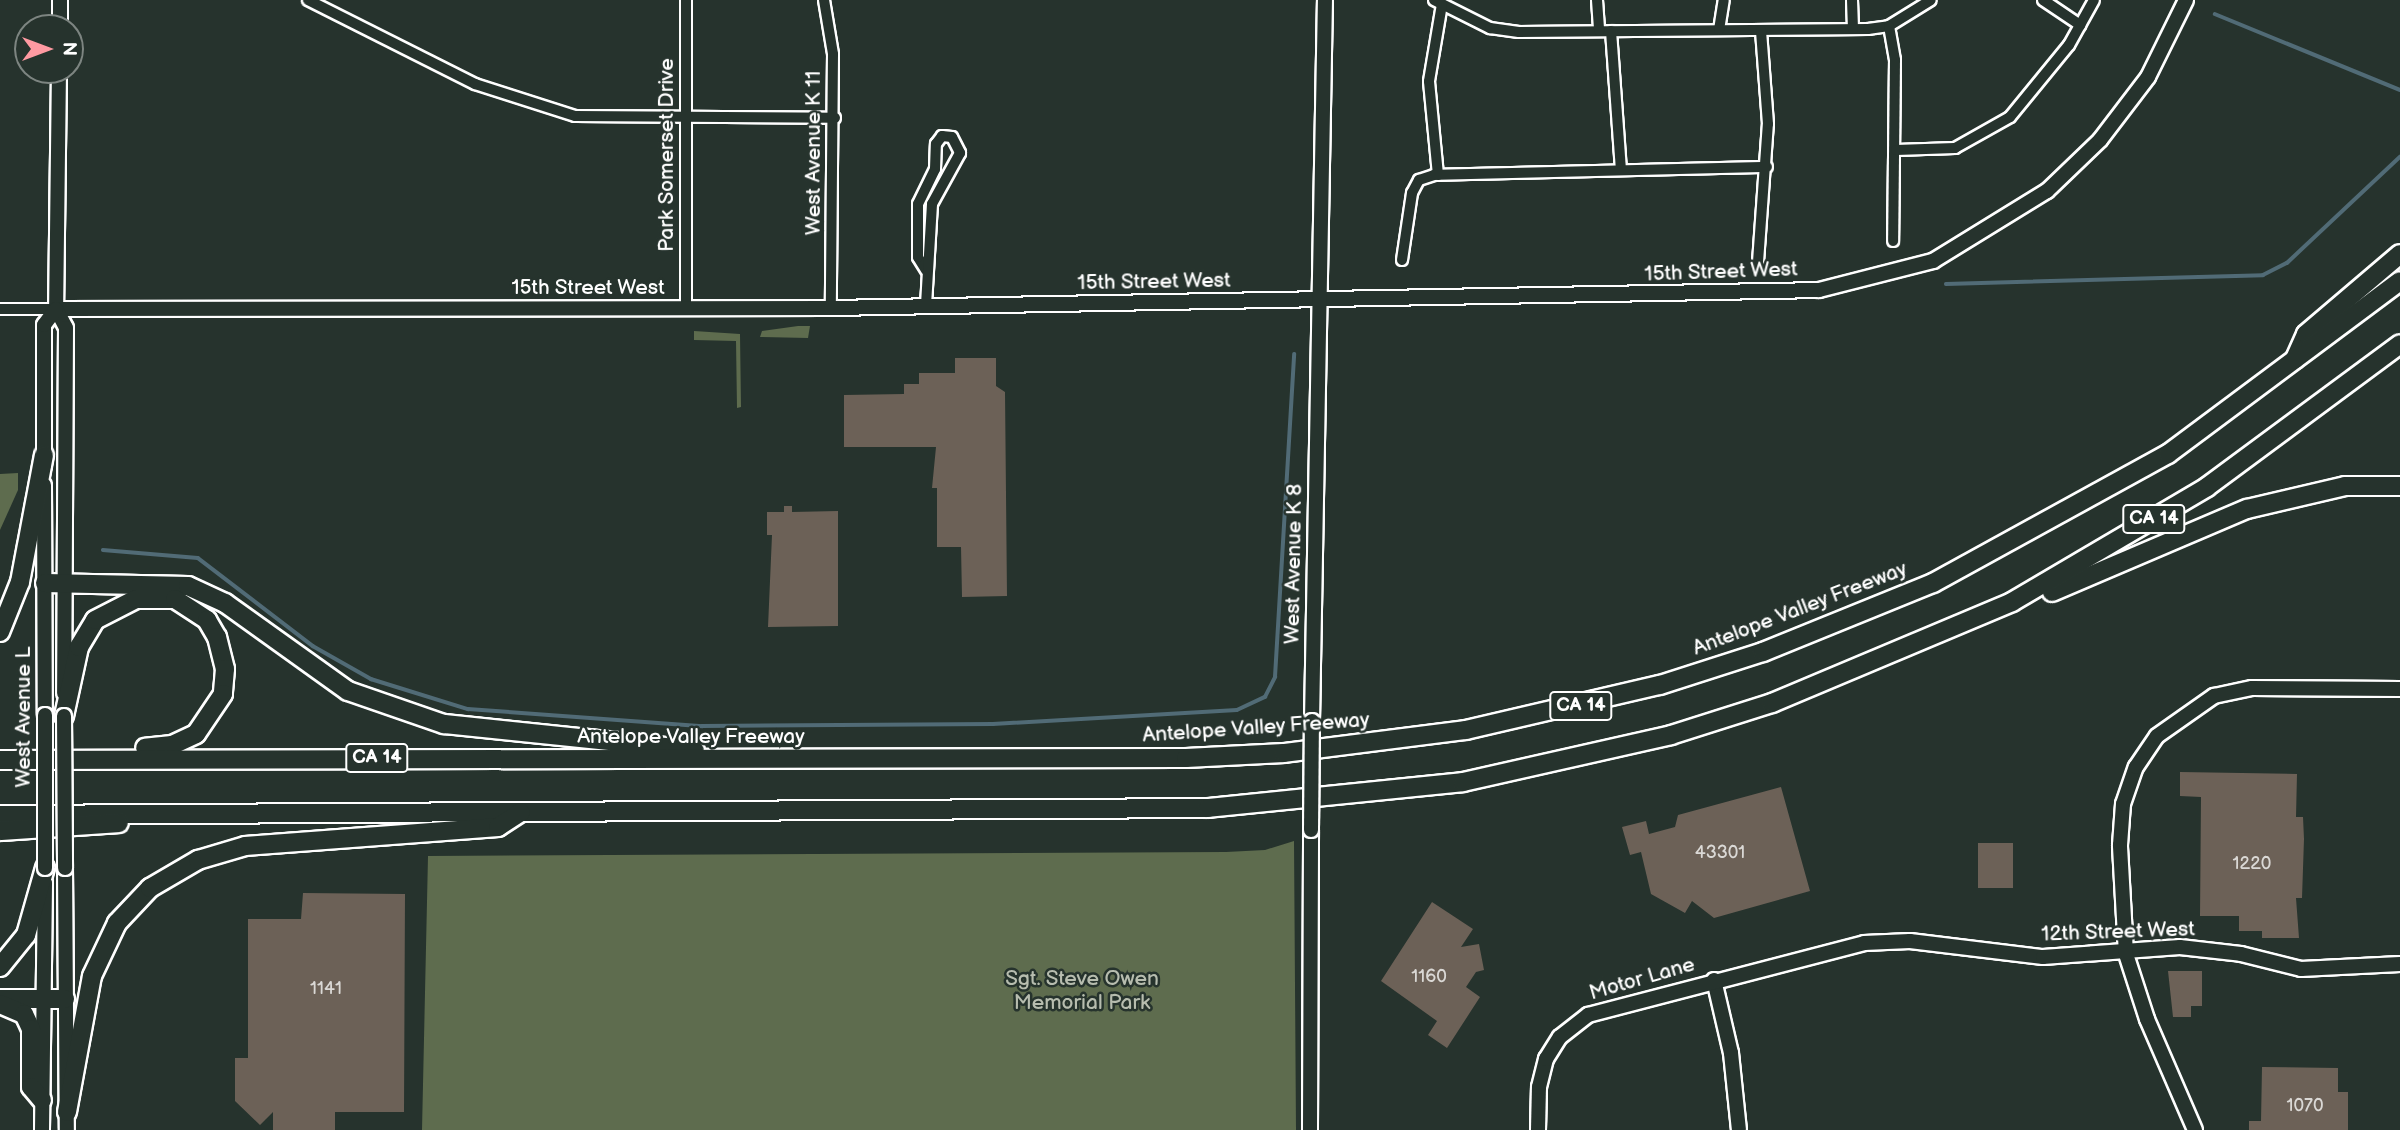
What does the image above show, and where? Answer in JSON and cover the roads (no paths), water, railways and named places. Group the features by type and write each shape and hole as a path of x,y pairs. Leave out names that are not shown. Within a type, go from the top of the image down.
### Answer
{"highway":[{"path":"2294,360 2306,334 2400,254"},
{"name":"Antelope Valley Freeway","path":"0,761 753,761 1284,753 1466,730 1570,709 1763,652 1933,583 2168,454 2400,281"},
{"name":"CA 14","path":"0,815 1209,808 1373,795 1463,782 1671,735 1864,668 2012,602 2207,487 2400,344"},
{"path":"0,632 20,582 44,455"},
{"path":"2012,602 2040,597 2247,509 2345,486 2400,486"},
{"path":"45,583 188,586 225,603 348,691 444,724 707,751 753,761"},
{"path":"0,753 172,745 196,734 223,695 223,652 207,620 191,606 155,597 136,599 95,620 79,647 64,716"},
{"path":"67,1121 92,976 117,923 150,888 198,860 245,846 498,827 521,812"},
{"path":"0,831 101,826 162,814"},
{"path":"0,967 26,935 45,868"},
{"path":"0,999 65,999"},
{"path":"0,1004 24,1014 31,1029 31,1087 42,1100"}],"street":[{"path":"309,0 528,104 575,116 835,118"},
{"name":"Park Somerset Drive","path":"686,0 686,309"},
{"name":"West Avenue K 11","path":"824,0 833,54 835,118 831,308"},
{"name":"West Avenue K 8","path":"1310,1130 1312,721 1325,0"},
{"path":"1597,0 1605,31 1621,169"},
{"path":"1719,30 1724,0"},
{"path":"1852,0 1853,29"},
{"path":"1438,175 1429,81 1438,2 1490,28 1605,31 1853,29 1889,26 1931,0"},
{"path":"2043,0 2080,25"},
{"path":"1896,150 1955,148 2010,117 2080,25 2094,0"},
{"name":"15th Street West","path":"0,309 686,309 1321,301 1762,294 1870,281 1933,261 1981,236 2047,191 2100,140 2148,77 2186,0"},
{"path":"1889,26 1896,150 1893,241"},
{"path":"1758,261 1767,167 1761,30"},
{"name":"West Avenue L","path":"59,84 56,309 66,328 64,716 67,1121"},
{"path":"926,270 918,257 918,204 935,169 932,156 947,136 960,153 932,204 932,257 926,270 926,306"},
{"path":"1402,260 1412,194 1419,180 1438,175 1767,167"},
{"path":"935,169 951,173"},
{"name":"West Avenue L","path":"42,1130 45,868 44,325 56,309"},
{"path":"2195,1130 2126,954 2123,804 2136,767 2157,736 2180,714 2214,696 2252,688 2400,689"},
{"name":"12th Street West","path":"1714,980 1864,943 1932,943 2043,957 2126,954 2180,947 2241,954 2301,970 2400,964"},
{"path":"1714,980 1731,1053 1739,1130"},
{"name":"Motor Lane","path":"1538,1130 1541,1074 1569,1029 1600,1011 1714,980"}],"waterway":[{"path":"2215,14 2400,90"},
{"path":"1946,284 2263,275 2287,263 2400,157"},
{"path":"103,550 198,558 313,646 371,679 468,709 702,726 993,724 1237,710 1265,697 1275,677 1294,355"}],"park label":[{"name":"Sgt. Steve Owen Memorial Park","path":"1082,991"}]}
